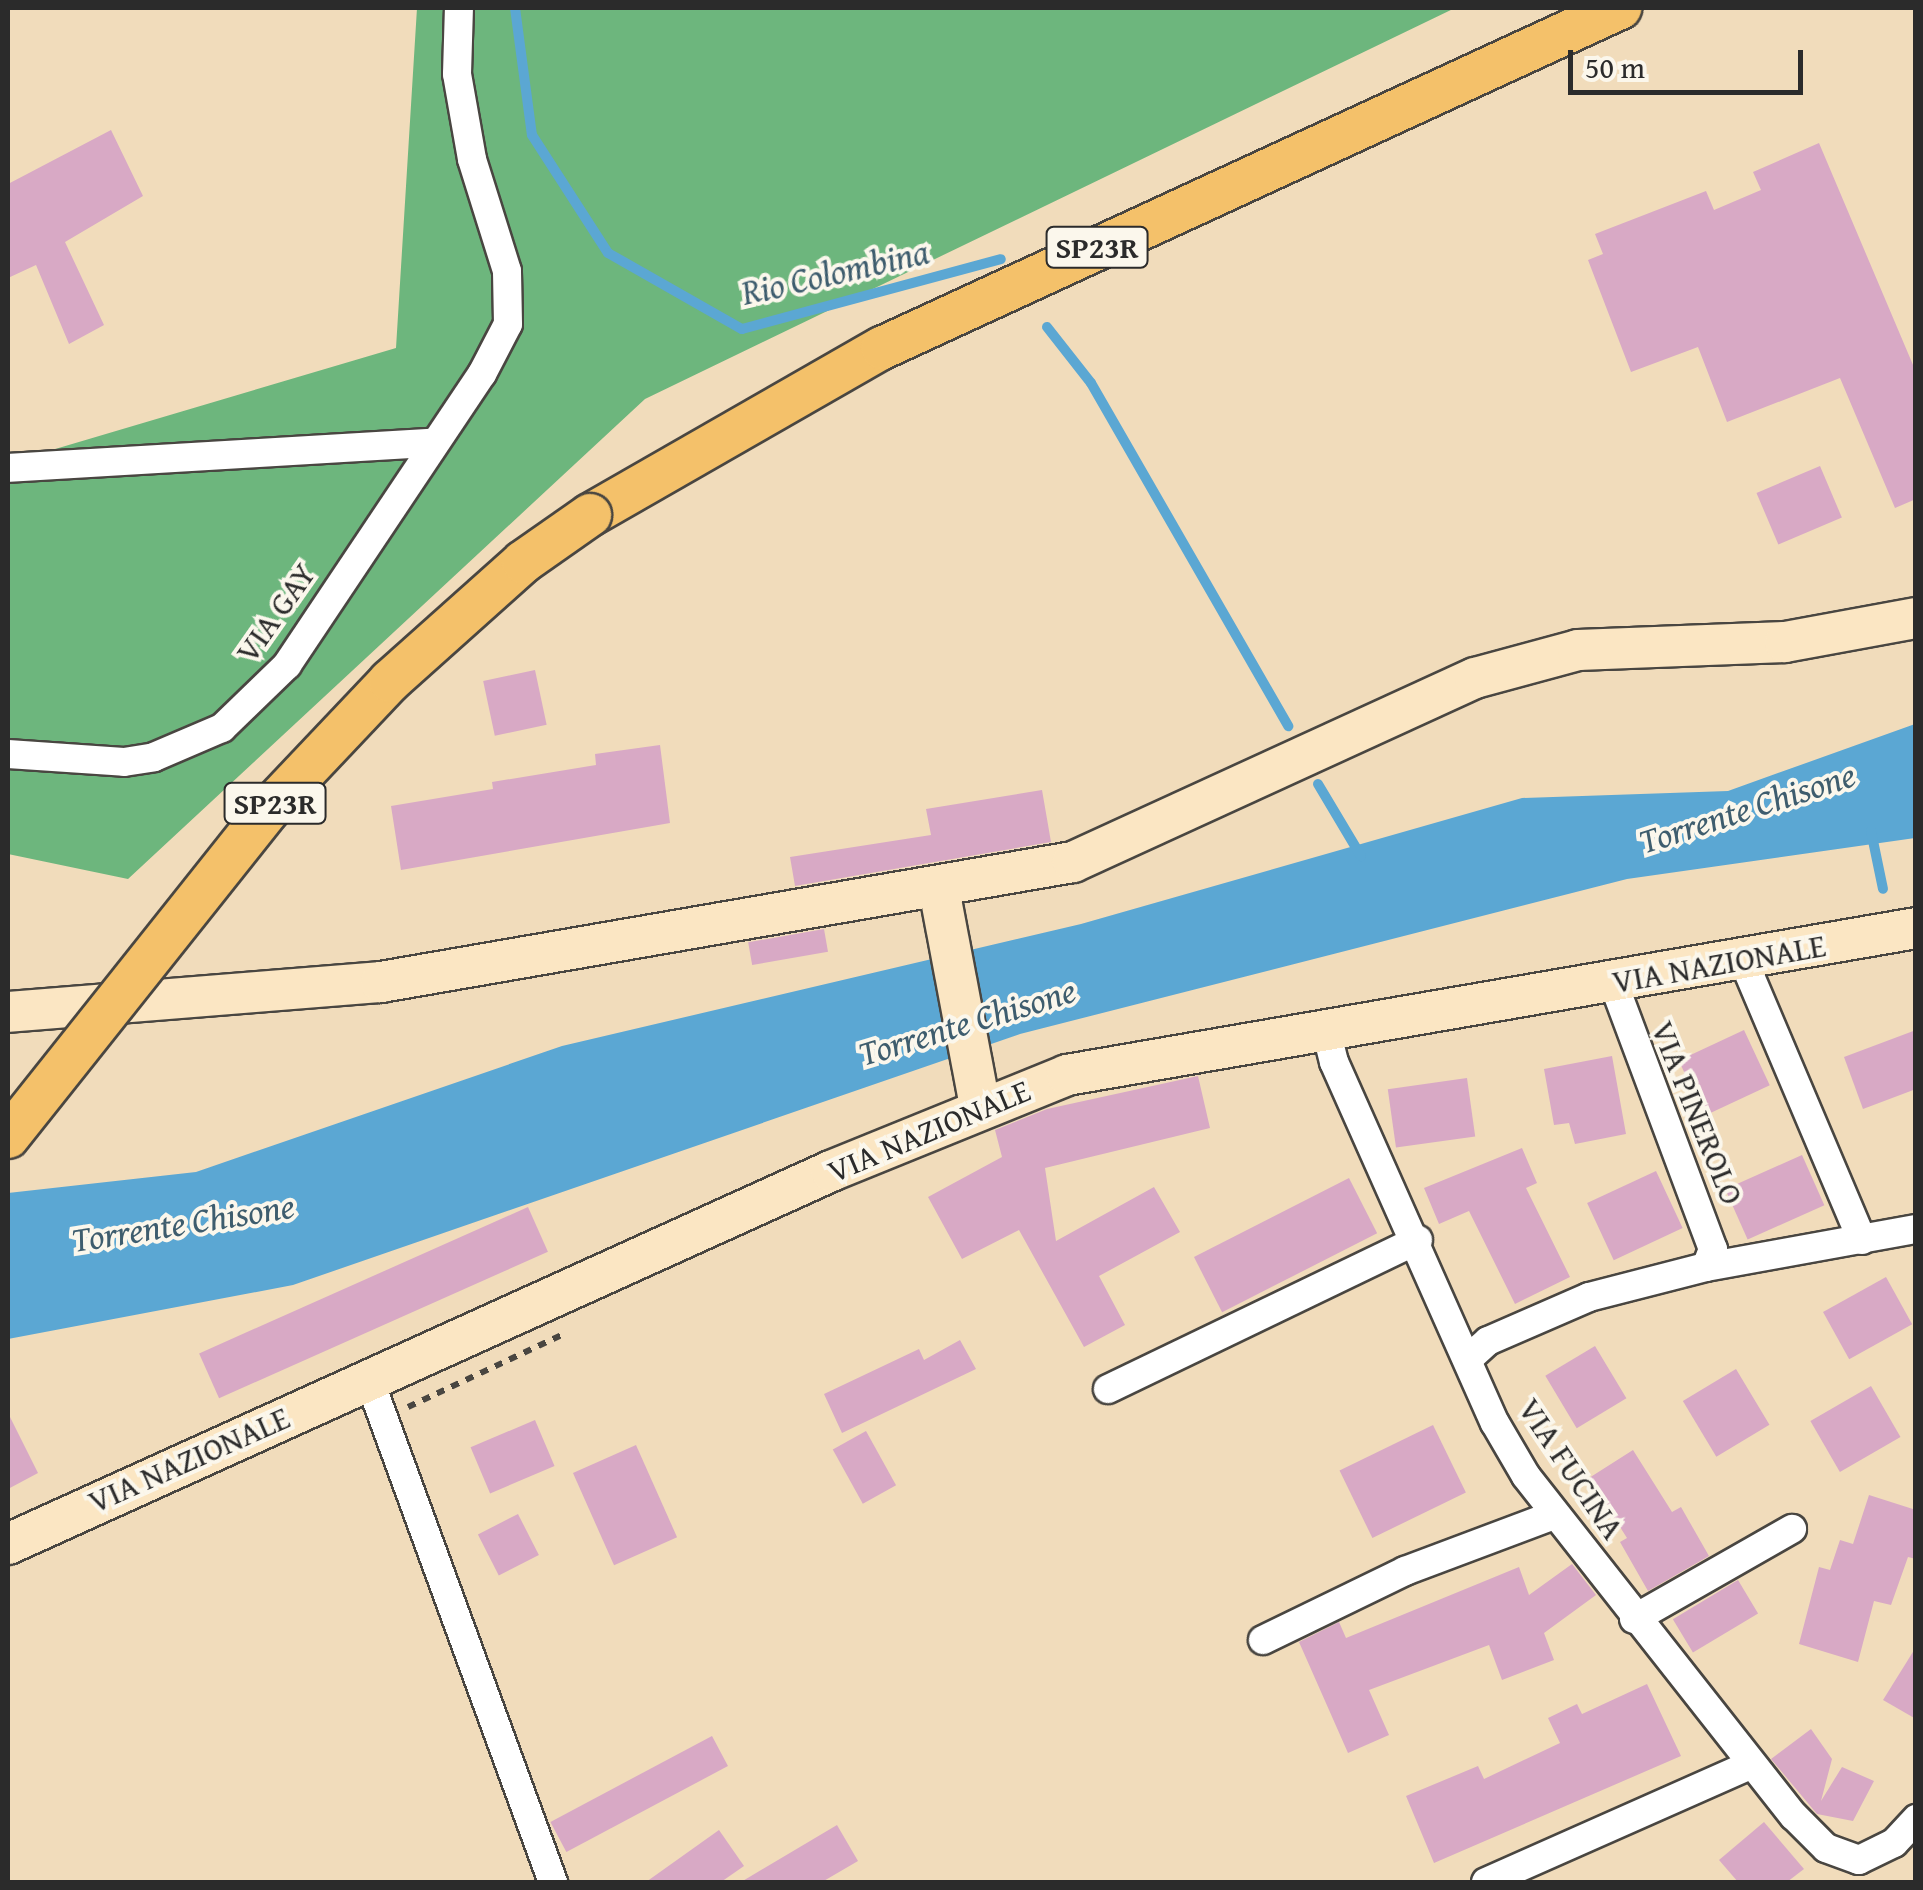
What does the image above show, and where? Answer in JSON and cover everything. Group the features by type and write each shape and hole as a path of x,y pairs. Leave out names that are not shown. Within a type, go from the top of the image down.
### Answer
{"main road":[{"name":"SP23R","path":"8,1137 283,794 390,681 523,562 590,515 882,348 1620,8"}],"street":[{"name":"VIA GAY","path":"8,754 124,762 154,758 222,728 287,665 508,324 507,272 472,159 457,74 459,8"},
{"path":"8,468 434,443"},
{"path":"8,1012 380,982 939,889 1074,862 1134,838 1364,725 1492,673 1578,650 1785,642 1916,618"},
{"path":"939,889 980,1107"},
{"name":"VIA NAZIONALE","path":"8,1544 980,1107 1114,1064 1744,962 1916,928"},
{"path":"1744,962 1862,1240"},
{"name":"VIA PINEROLO","path":"1613,982 1713,1249 1706,1267"},
{"name":"VIA FUCINA","path":"1326,1030 1334,1062 1418,1240 1495,1423 1554,1515 1750,1765 1826,1848 1857,1871"},
{"path":"1468,1359 1488,1341 1589,1297 1706,1267 1916,1229"},
{"path":"1108,1389 1418,1240"},
{"path":"368,1379 554,1882"},
{"path":"1263,1640 1405,1571 1554,1515"},
{"path":"1634,1619 1792,1529"},
{"path":"1486,1882 1750,1765"},
{"path":"1857,1871 1916,1820"}],"path":[{"path":"384,1418 582,1326"}],"green space":[{"path":"417,8 1455,8 645,399 128,879 8,854 8,463 396,348"}],"water":[{"name":"Torrente Chisone","path":"1915,724 1915,838 1627,879 1020,1034 293,1285 8,1339 8,1193 196,1172 562,1046 1081,924 1522,798 1728,791"}],"building":[{"path":"111,130 143,196 65,242 104,325 69,344 36,265 8,278 8,184"},
{"path":"1819,143 1916,372 1916,499 1895,508 1840,378 1727,422 1698,347 1631,372 1588,260 1603,254 1595,234 1706,191 1714,210 1761,190 1753,172"},
{"path":"1820,466 1842,518 1778,545 1756,493"},
{"path":"535,670 547,725 495,736 483,681"},
{"path":"660,745 670,823 401,870 391,806 493,789 492,782 596,765 595,754"},
{"path":"1042,790 1051,842 795,886 790,857 931,835 926,809"},
{"path":"824,929 828,952 752,965 748,942"},
{"path":"1744,1030 1770,1085 1705,1116 1679,1060"},
{"path":"1916,1030 1916,1089 1863,1109 1844,1057"},
{"path":"1612,1056 1626,1134 1575,1144 1569,1123 1554,1125 1544,1069"},
{"path":"1198,1076 1210,1128 1045,1168 1056,1241 1154,1187 1180,1232 1099,1276 1125,1325 1084,1347 1019,1230 962,1259 928,1197 1002,1157 995,1130 1047,1109"},
{"path":"1467,1078 1475,1136 1396,1148 1388,1089"},
{"path":"1522,1148 1537,1183 1526,1188 1570,1277 1515,1304 1469,1211 1439,1224 1424,1188"},
{"path":"1802,1155 1824,1205 1748,1239 1725,1189"},
{"path":"1656,1171 1683,1228 1614,1260 1587,1203"},
{"path":"1349,1178 1377,1233 1222,1312 1194,1257"},
{"path":"528,1207 548,1252 219,1398 199,1353"},
{"path":"1886,1277 1912,1324 1849,1359 1823,1312"},
{"path":"960,1340 976,1369 842,1433 824,1394 919,1349 924,1360"},
{"path":"1595,1346 1626,1398 1577,1428 1545,1376"},
{"path":"1736,1369 1769,1425 1716,1457 1683,1401"},
{"path":"1871,1386 1900,1437 1840,1472 1810,1421"},
{"path":"8,1413 38,1473 8,1489"},
{"path":"535,1420 555,1466 490,1493 471,1447"},
{"path":"1433,1425 1466,1492 1372,1538 1340,1471"},
{"path":"866,1431 896,1485 863,1504 833,1449"},
{"path":"636,1445 677,1537 614,1565 573,1473"},
{"path":"1633,1450 1672,1512 1681,1507 1709,1556 1648,1591 1620,1542 1627,1538 1589,1478"},
{"path":"1869,1495 1916,1510 1916,1559 1908,1557 1891,1605 1874,1601 1858,1662 1799,1644 1819,1567 1830,1570 1840,1540 1853,1544"},
{"path":"518,1514 539,1555 499,1575 478,1534"},
{"path":"1572,1564 1596,1595 1544,1633 1554,1660 1502,1680 1489,1645 1369,1690 1389,1735 1348,1753 1299,1642 1339,1622 1346,1638 1519,1567 1529,1595"},
{"path":"1738,1580 1758,1613 1693,1653 1673,1619"},
{"path":"1916,1647 1916,1719 1883,1700"},
{"path":"1647,1684 1681,1756 1434,1863 1406,1796 1478,1766 1484,1779 1560,1743 1548,1718 1577,1704 1582,1714"},
{"path":"1811,1729 1832,1759 1821,1801 1842,1767 1874,1781 1853,1821 1817,1814 1771,1759"},
{"path":"712,1736 728,1766 566,1852 550,1822"},
{"path":"1764,1822 1804,1869 1787,1882 1738,1882 1719,1860"},
{"path":"837,1825 858,1861 822,1882 741,1882"},
{"path":"719,1830 744,1866 721,1882 646,1882"}],"waterway":[{"name":"Rio Colombina","path":"515,8 532,135 608,253 742,329 1001,259"},
{"name":"Rio Colombina","path":"1047,327 1091,383 1288,726"},
{"name":"Rio Colombina","path":"1318,784 1361,856"},
{"path":"1871,831 1883,889"}]}
